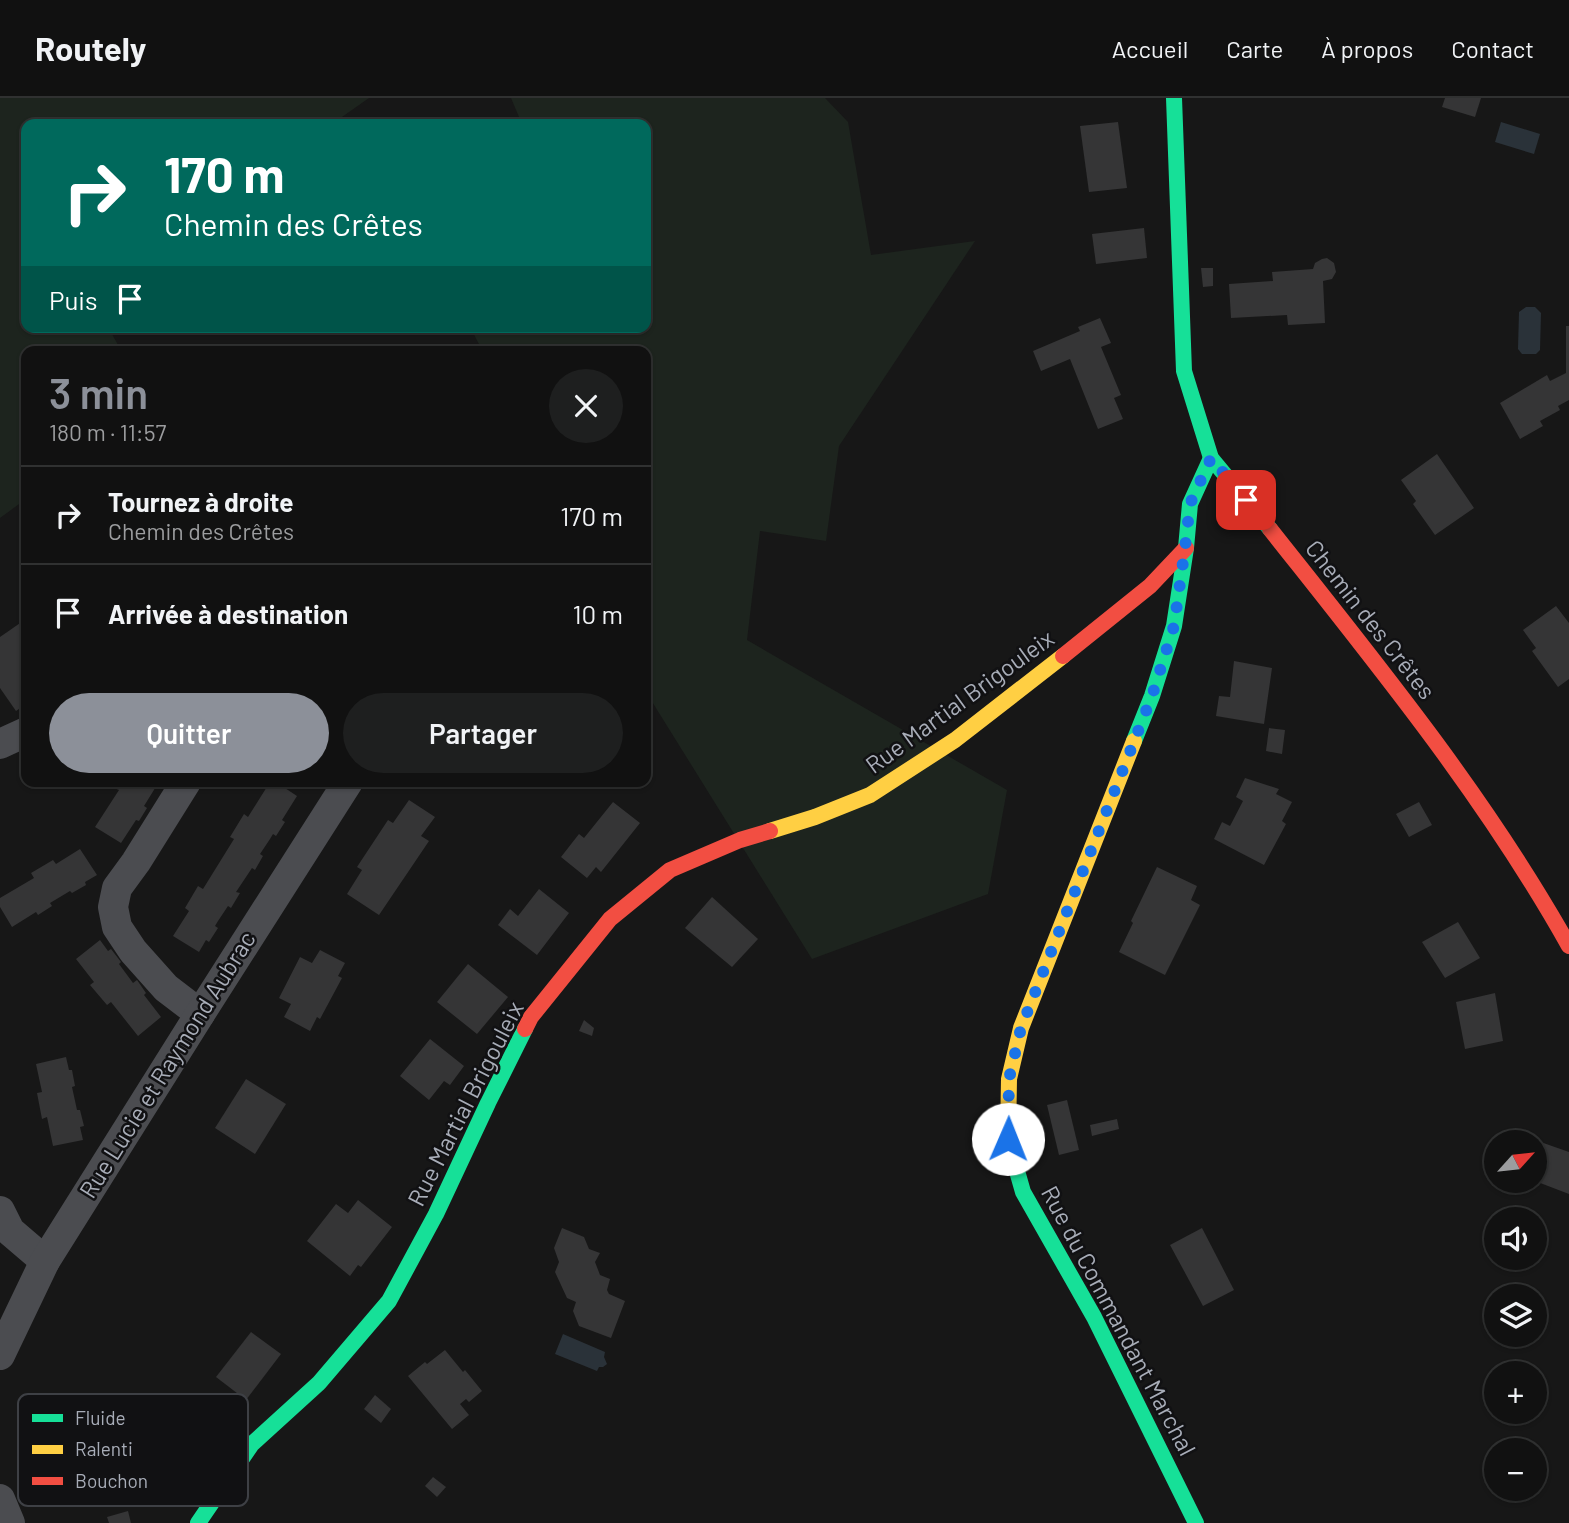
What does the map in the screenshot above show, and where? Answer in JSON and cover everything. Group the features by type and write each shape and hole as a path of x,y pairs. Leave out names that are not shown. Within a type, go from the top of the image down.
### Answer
{"street":[{"name":"Chemin des Crêtes","path":"1174,98 1184,371 1211,458 1264,520 1403,697 1502,836 1569,946"},
{"name":"Rue du Commandant Marchal","path":"1196,1523 1094,1317 1023,1192 1008,1139 1009,1079 1021,1028 1152,696 1174,626 1190,504 1211,458"},
{"name":"Rue Martial Brigouleix","path":"248,1450 319,1383 389,1301 436,1214 531,1017 610,919 670,870 740,840 815,817 870,795 956,740 1150,586 1185,548"},
{"path":"0,744 21,734"},
{"path":"183,787 117,888 113,907 117,927 133,951 166,988 200,1014"},
{"name":"Rue Lucie et Raymond Aubrac","path":"0,1354 45,1261 345,787"},
{"path":"0,1211 10,1231 45,1261"},
{"path":"0,1499 10,1523"},
{"name":"Rue Martial Brigouleix","path":"198,1523 210,1506"}],"shaded area":[{"path":"0,98 369,98 339,119 21,119 21,333 111,333 119,346 21,346 21,503 0,518"},
{"path":"511,98 825,98 848,122 871,255 975,241 839,446 826,541 760,531 747,640 1007,790 988,894 812,959 651,700 651,346 480,346 473,333 651,333 651,119 520,119"},
{"path":"1501,122 1540,134 1534,154 1495,142"},
{"path":"1526,307 1535,307 1541,313 1540,350 1536,354 1522,354 1518,349 1519,312"},
{"path":"563,1334 605,1352 607,1364 599,1367 597,1371 555,1354"}],"building":[{"path":"1445,98 1481,98 1475,117 1442,107"},
{"path":"1118,122 1127,188 1089,192 1080,126"},
{"path":"1144,228 1147,258 1096,264 1092,234"},
{"path":"1327,258 1334,263 1336,272 1332,279 1323,281 1325,323 1288,325 1287,315 1231,318 1229,284 1273,281 1272,272 1313,269 1315,263"},
{"path":"1201,268 1213,268 1213,286 1203,287"},
{"path":"1100,318 1111,343 1101,347 1121,395 1114,398 1123,419 1098,429 1070,359 1041,371 1033,351 1080,331 1078,327"},
{"path":"1566,326 1569,326 1569,400 1558,406 1560,410 1540,421 1543,426 1520,439 1500,403 1547,375 1550,381 1566,373"},
{"path":"1437,454 1474,508 1435,535 1413,504 1416,501 1401,480"},
{"path":"1556,606 1569,623 1569,679 1558,687 1532,651 1536,648 1523,630"},
{"path":"21,622 21,708 16,711 0,688 0,637"},
{"path":"1234,661 1272,668 1264,724 1216,716 1219,696 1230,697"},
{"path":"1269,728 1285,730 1282,754 1266,751"},
{"path":"1245,778 1279,789 1276,794 1292,802 1282,821 1286,824 1264,865 1214,839 1222,822 1230,826 1243,801 1236,797"},
{"path":"156,787 144,806 147,808 139,821 136,820 121,843 95,827 119,790 114,788"},
{"path":"267,787 284,787 297,796 282,820 285,822 260,854 263,856 255,870 252,868 236,892 240,893 231,908 228,906 215,926 218,928 199,952 173,936 189,911 185,908 198,886 203,889 234,839 230,837 244,814 248,817"},
{"path":"409,800 435,817 421,836 429,841 379,915 347,894 362,870 357,867 388,820 393,823"},
{"path":"613,802 640,823 601,872 596,867 587,878 561,857 579,834 584,838"},
{"path":"1419,802 1432,825 1409,837 1396,814"},
{"path":"80,849 97,875 85,882 86,885 50,903 52,906 38,915 36,912 12,927 0,907 0,898 34,878 31,873 53,860 56,864"},
{"path":"1157,867 1197,886 1191,900 1200,905 1165,975 1119,952"},
{"path":"539,889 569,913 537,955 498,925 510,909 518,916"},
{"path":"712,897 758,939 732,967 685,928"},
{"path":"1458,922 1480,958 1445,978 1422,942"},
{"path":"100,940 121,962 119,964 133,983 137,980 146,993 144,995 161,1017 138,1036 111,1002 107,1005 90,985 94,982 76,959"},
{"path":"320,950 345,963 338,976 342,978 320,1019 317,1017 310,1031 284,1017 291,1004 279,998 300,957 312,963"},
{"path":"468,964 508,997 477,1034 437,1002"},
{"path":"1495,993 1503,1041 1465,1049 1456,1002"},
{"path":"584,1020 594,1028 592,1036 579,1031"},
{"path":"430,1039 464,1066 450,1085 444,1081 429,1100 400,1076"},
{"path":"66,1057 69,1070 72,1070 75,1086 72,1087 77,1110 80,1110 84,1126 80,1127 83,1140 53,1146 47,1117 42,1119 37,1093 42,1092 36,1064"},
{"path":"246,1079 286,1104 255,1154 215,1128"},
{"path":"1067,1100 1079,1150 1059,1155 1047,1105"},
{"path":"1117,1119 1119,1129 1092,1136 1090,1125"},
{"path":"1547,1144 1569,1152 1569,1194 1547,1186"},
{"path":"358,1200 392,1227 361,1267 358,1265 350,1276 307,1241 336,1204 348,1213"},
{"path":"562,1228 584,1237 589,1249 600,1253 595,1262 600,1275 610,1279 607,1290 609,1294 625,1301 611,1338 579,1326 573,1311 576,1302 567,1298 555,1272 559,1262 554,1248"},
{"path":"1202,1228 1234,1290 1203,1306 1170,1245"},
{"path":"251,1332 281,1354 248,1397 248,1394 238,1394 216,1377"},
{"path":"445,1350 482,1391 469,1402 466,1399 460,1404 469,1415 452,1429 408,1376"},
{"path":"375,1395 391,1409 381,1423 364,1409"},
{"path":"433,1477 446,1487 437,1497 425,1486"},
{"path":"128,1511 131,1523 109,1523 107,1517"}],"traffic: fast":[{"path":"1174,98 1184,371 1211,458 1270,529"},
{"path":"1134,741 1152,696 1174,626 1190,504 1211,458"},
{"path":"248,1450 319,1383 389,1301 436,1214 525,1029"},
{"path":"1015,1164 1023,1192 1094,1317 1196,1523"},
{"path":"198,1523 210,1506"}],"traffic: slow":[{"path":"770,831 870,795 955,740 1063,656"},
{"path":"1015,1164 1008,1139 1009,1079 1021,1028 1134,741"}],"traffic: jam":[{"path":"1270,529 1428,731 1502,836 1569,946"},
{"path":"1063,656 1150,586 1186,548"},
{"path":"525,1029 531,1017 610,919 670,870 740,840 770,831"}],"route":[{"path":"1008,1139 1009,1079 1021,1028 1152,696 1174,626 1190,504 1211,458 1246,500"}]}
